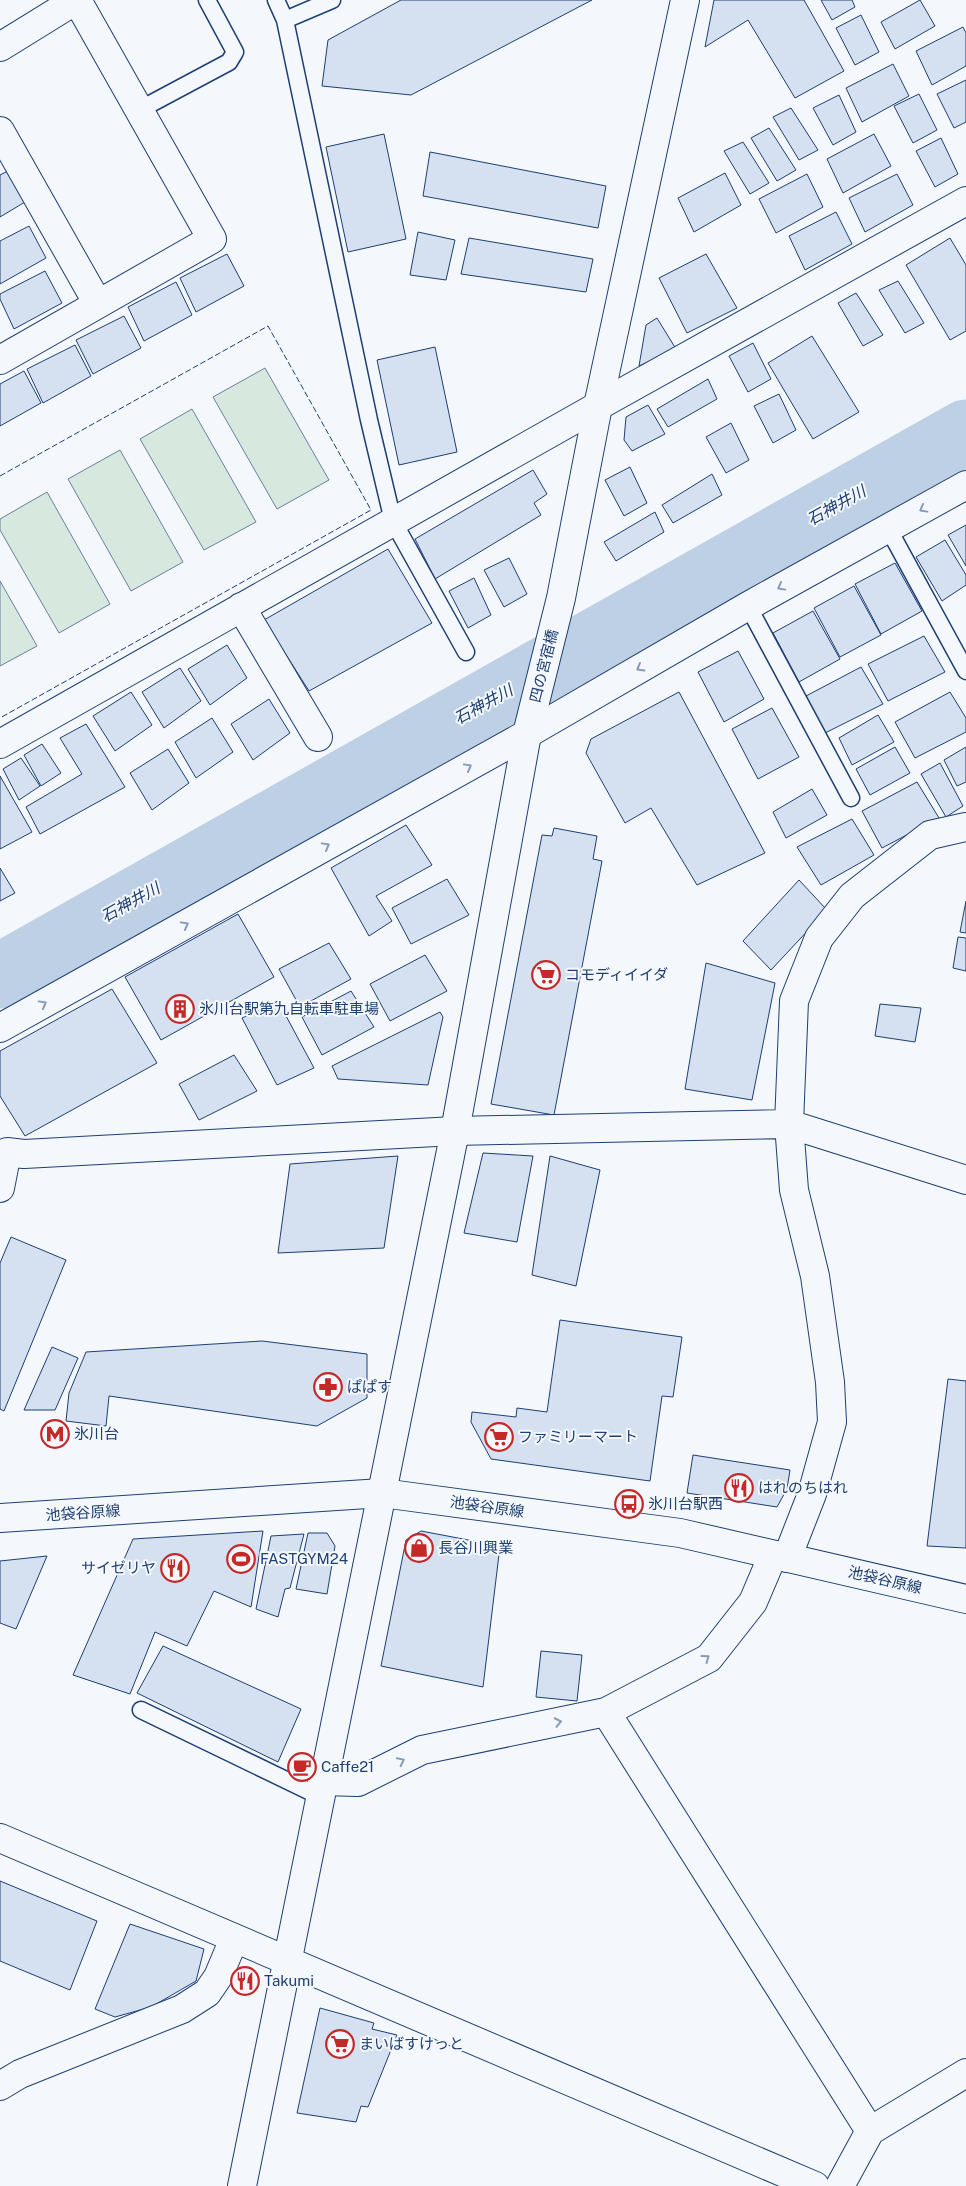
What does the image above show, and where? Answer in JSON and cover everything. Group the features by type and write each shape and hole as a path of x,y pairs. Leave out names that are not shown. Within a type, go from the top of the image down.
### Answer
{"street":[{"path":"0,46 76,0 212,239 0,360"},
{"name":"四の宮宿橋","path":"242,2186 455,1131 527,734 561,598 598,406 685,0"},
{"path":"0,131 98,304"},
{"path":"0,744 393,521 966,201"},
{"path":"0,1028 527,734 748,606 966,485"},
{"path":"241,607 318,738"},
{"path":"321,1788 358,1782 422,1750 606,1712 709,1658 753,1602 780,1556 812,1494 832,1422 830,1382 815,1276 794,1190 789,1124 794,1001 819,938 852,896 930,835 966,827"},
{"path":"0,1188 4,1149 24,1154 455,1131 789,1124 966,1180"},
{"name":"池袋谷原線","path":"0,1518 382,1493 680,1533 966,1599"},
{"path":"606,1712 870,2131"},
{"path":"0,1838 815,2186"},
{"path":"0,2086 20,2074 182,2009 207,1993 218,1977 234,1939"},
{"path":"840,2186 870,2131 966,2073"}],"lane":[{"path":"139,110 229,62 235,52 207,0"},
{"path":"276,0 285,20 369,420 393,521 466,652"},
{"path":"285,20 332,0"},
{"path":"888,528 966,671"},
{"path":"748,606 850,798"},
{"path":"141,1710 321,1788"}],"shaded area":[{"path":"265,368 329,480 277,509 213,397"},
{"path":"192,409 256,522 204,550 140,439"},
{"path":"120,450 183,562 131,591 68,479"},
{"path":"47,492 110,604 59,633 0,530 0,519"},
{"path":"0,581 37,646 0,666"}],"building":[{"path":"401,0 592,0 411,95 322,86 328,40"},
{"path":"714,0 804,0 844,71 795,98 748,20 705,47"},
{"path":"821,0 852,0 855,7 832,20"},
{"path":"920,0 935,26 895,49 881,22"},
{"path":"861,15 879,52 855,65 836,28"},
{"path":"963,27 966,33 966,66 932,85 916,51"},
{"path":"893,64 909,96 862,122 846,88"},
{"path":"966,80 966,122 954,128 937,94"},
{"path":"919,94 937,130 913,143 894,106"},
{"path":"839,95 856,132 833,145 813,108"},
{"path":"791,108 818,150 799,160 773,117"},
{"path":"769,128 796,170 777,181 751,138"},
{"path":"384,134 406,239 348,252 326,147"},
{"path":"874,134 891,166 843,193 827,159"},
{"path":"941,138 958,174 935,187 916,151"},
{"path":"743,142 769,183 750,194 724,151"},
{"path":"430,152 606,186 598,228 423,196"},
{"path":"8,171 25,202 0,217 0,175"},
{"path":"725,173 741,205 694,232 678,198"},
{"path":"807,174 823,207 776,233 759,199"},
{"path":"897,174 913,205 865,232 849,198"},
{"path":"836,212 852,244 805,270 789,236"},
{"path":"29,226 46,258 0,284 0,241"},
{"path":"418,232 455,240 446,280 410,275"},
{"path":"469,238 593,259 586,292 461,274"},
{"path":"950,238 966,265 966,331 950,340 906,265"},
{"path":"227,254 244,286 196,312 180,278"},
{"path":"706,254 737,308 687,333 659,278"},
{"path":"45,271 62,303 14,329 0,299 0,294"},
{"path":"898,281 924,323 905,333 879,290"},
{"path":"176,282 192,315 144,341 128,307"},
{"path":"856,293 883,335 863,346 838,303"},
{"path":"124,316 141,348 93,374 76,340"},
{"path":"657,318 676,349 639,366 646,325"},
{"path":"812,336 859,412 813,439 768,363"},
{"path":"753,343 771,379 748,392 729,356"},
{"path":"75,345 91,376 43,403 27,369"},
{"path":"435,347 457,452 399,465 377,360"},
{"path":"24,371 41,403 0,426 0,384"},
{"path":"708,379 717,399 668,427 657,409"},
{"path":"779,394 796,430 773,443 754,406"},
{"path":"648,405 665,434 632,451 624,440 626,417"},
{"path":"731,423 749,460 726,473 706,437"},
{"path":"630,467 647,503 624,516 605,480"},
{"path":"533,470 547,494 534,503 541,515 435,579 415,539"},
{"path":"712,474 722,495 673,523 662,505"},
{"path":"655,512 664,532 616,561 604,542"},
{"path":"966,525 966,566 948,535"},
{"path":"945,540 966,575 966,585 942,601 916,557"},
{"path":"388,549 432,623 309,691 264,620"},
{"path":"509,558 527,594 504,607 484,570"},
{"path":"895,563 922,611 881,634 855,584"},
{"path":"474,578 491,615 468,628 449,591"},
{"path":"854,586 881,635 840,657 814,608"},
{"path":"813,611 840,659 799,682 773,633"},
{"path":"924,636 945,672 888,701 868,664"},
{"path":"227,645 247,678 210,705 188,669"},
{"path":"738,651 764,699 724,722 698,672"},
{"path":"861,667 883,704 825,733 806,696"},
{"path":"180,668 201,701 164,728 142,692"},
{"path":"131,692 152,725 115,751 93,716"},
{"path":"679,692 765,853 697,885 651,808 625,823 586,753 591,739"},
{"path":"950,692 966,718 966,732 915,758 895,722"},
{"path":"269,699 290,733 253,760 231,724"},
{"path":"772,708 799,757 758,779 732,729"},
{"path":"878,715 894,742 852,765 839,738"},
{"path":"212,718 233,752 196,778 175,742"},
{"path":"86,724 125,787 40,834 26,807 82,774 60,738"},
{"path":"42,744 61,773 41,786 24,755"},
{"path":"895,747 910,773 870,795 856,769"},
{"path":"966,747 966,782 957,786 944,760"},
{"path":"168,749 189,783 152,810 130,773"},
{"path":"21,758 40,786 19,800 3,769"},
{"path":"940,763 963,806 946,817 921,774"},
{"path":"0,776 32,832 0,849"},
{"path":"917,782 939,818 882,848 862,811"},
{"path":"812,789 827,815 786,838 773,812"},
{"path":"852,819 874,855 821,885 797,847"},
{"path":"406,825 432,865 376,896 392,921 369,936 331,868"},
{"path":"554,828 597,836 593,859 602,861 554,1115 491,1104 542,835 552,836"},
{"path":"0,868 15,893 0,901"},
{"path":"447,879 469,915 411,944 392,908"},
{"path":"799,880 827,910 771,970 743,941"},
{"path":"966,901 966,933 960,932"},
{"name":"氷川台駅第九自転車駐車場","path":"238,914 274,977 161,1040 125,977"},
{"path":"958,937 966,938 966,971 953,968"},
{"path":"329,943 351,979 300,1007 279,969"},
{"path":"425,955 447,991 390,1021 370,984"},
{"path":"706,963 775,983 752,1100 685,1089"},
{"path":"112,989 157,1063 25,1136 0,1096 0,1051"},
{"path":"351,991 374,1027 322,1055 302,1017"},
{"path":"278,1001 314,1068 277,1085 242,1018"},
{"path":"880,1004 921,1008 915,1042 875,1036"},
{"path":"440,1012 443,1017 428,1085 338,1079 332,1066"},
{"path":"234,1055 257,1091 199,1120 179,1084"},
{"path":"483,1153 533,1156 517,1242 464,1233"},
{"path":"398,1156 384,1248 278,1253 290,1164"},
{"path":"550,1156 600,1170 576,1286 532,1275"},
{"path":"11,1237 66,1260 4,1411 0,1409 0,1263"},
{"path":"560,1320 682,1337 673,1397 662,1396 650,1481 491,1459 471,1422 472,1412 516,1417 517,1408 547,1412"},
{"path":"262,1341 367,1354 367,1398 317,1426 109,1396 106,1426 66,1421 69,1393 86,1352"},
{"path":"52,1347 78,1358 55,1410 24,1410"},
{"path":"948,1379 966,1381 966,1548 927,1546"},
{"path":"693,1455 790,1470 787,1489 777,1507 687,1493"},
{"path":"263,1531 251,1607 214,1591 187,1646 155,1632 130,1694 73,1675 133,1539"},
{"path":"421,1531 500,1546 483,1687 381,1666 406,1540"},
{"path":"308,1533 327,1533 335,1546 327,1594 296,1589"},
{"path":"304,1534 290,1588 285,1589 278,1617 256,1609 271,1536"},
{"path":"47,1556 16,1629 0,1623 0,1561"},
{"path":"163,1646 301,1709 278,1762 137,1693"},
{"path":"541,1651 582,1655 577,1701 536,1697"},
{"path":"0,1881 97,1921 70,1990 0,1961"},
{"path":"130,1924 204,1949 196,1981 151,2007 115,2017 95,2009"},
{"path":"320,2008 374,2023 372,2029 397,2035 368,2107 361,2106 356,2122 297,2113"}],"waterway":[{"name":"石神井川","path":"0,976 966,432"}],"fence":[{"path":"0,476 268,326 371,510 0,718"}],"place":[{"name":"コモディイイダ","path":"546,975"},
{"name":"氷川台駅第九自転車駐車場","path":"180,1009"},
{"name":"ぱぱす","path":"328,1387"},
{"name":"氷川台","path":"55,1434"},
{"name":"ファミリーマート","path":"499,1437"},
{"name":"はれのちはれ","path":"739,1488"},
{"name":"氷川台駅西","path":"629,1504"},
{"name":"長谷川興業","path":"419,1548"},
{"name":"FASTGYM24","path":"241,1559"},
{"name":"サイゼリヤ","path":"175,1568"},
{"name":"Caffe21","path":"302,1767"},
{"name":"Takumi","path":"245,1981"},
{"name":"まいばすけっと","path":"340,2044"}]}
